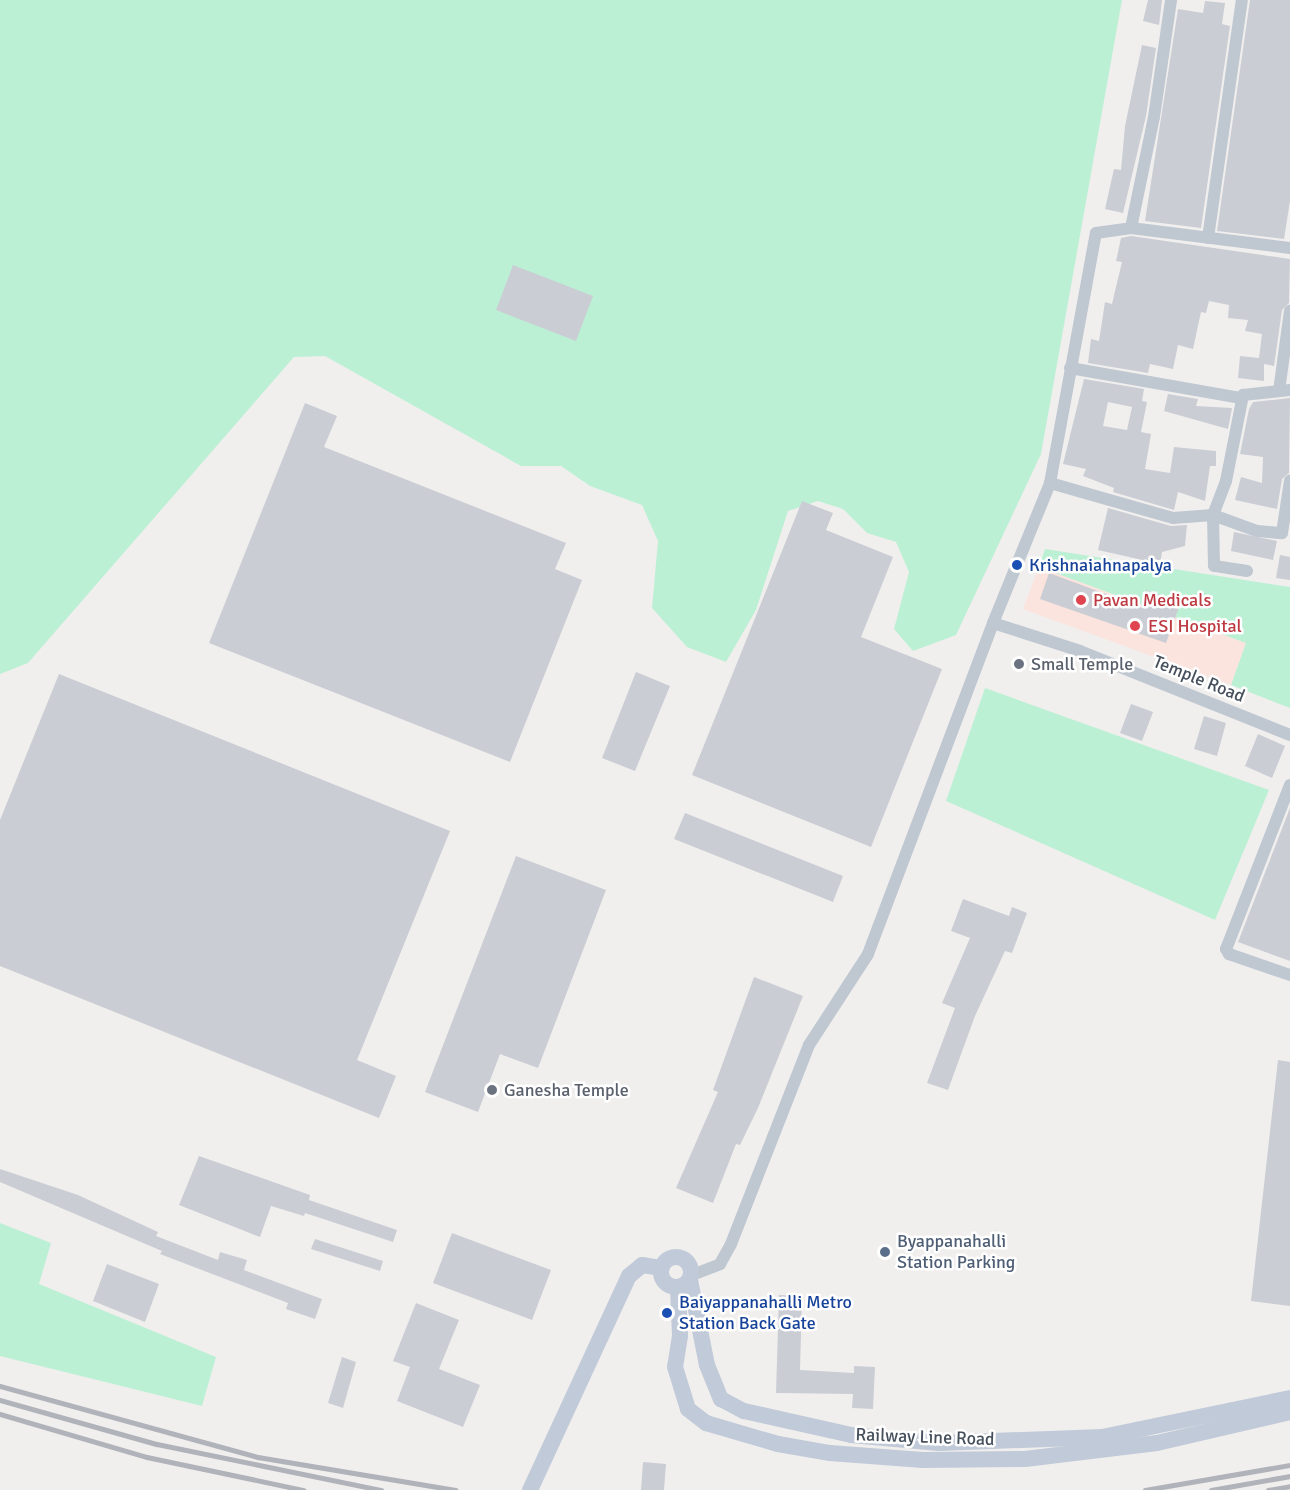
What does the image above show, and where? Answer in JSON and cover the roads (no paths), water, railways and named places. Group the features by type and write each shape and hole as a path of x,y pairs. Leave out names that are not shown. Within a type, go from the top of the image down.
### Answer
{"main road":[{"path":"677,1257 687,1261 687,1281 665,1282 662,1268 667,1260 677,1257"},
{"path":"530,1490 629,1276 642,1265 662,1268"},
{"name":"Railway Line Road","path":"687,1281 706,1365 722,1399 744,1412 851,1435 939,1443 1102,1437 1290,1398"},
{"name":"Railway Line Road","path":"687,1281 675,1367 688,1409 706,1423 778,1444 830,1453 923,1460 1024,1459 1157,1443 1290,1412"}],"street":[{"path":"1131,228 1154,117 1172,0"},
{"path":"1208,238 1242,0"},
{"path":"687,1281 720,1264 731,1244 809,1045 868,954 993,623 1050,483 1096,233 1131,228 1290,246"},
{"path":"1247,571 1214,566 1213,515 1226,481 1241,398 1248,393 1284,391 1290,311"},
{"path":"1070,368 1241,398"},
{"path":"1050,483 1173,518 1213,515 1257,531 1282,533 1290,481"},
{"name":"Temple Road","path":"993,623 1080,651 1290,735"},
{"path":"1290,785 1226,949 1229,954 1290,975"}],"railway":[{"path":"0,1386 258,1457 455,1490"},
{"path":"0,1400 157,1444 381,1490"},
{"path":"0,1414 147,1457 304,1490"},
{"path":"1145,1490 1290,1465"},
{"path":"1211,1490 1290,1476"},
{"path":"1268,1490 1290,1486"}],"place":[{"name":"Krishnaiahnapalya","path":"1017,565"},
{"name":"Pavan Medicals","path":"1081,600"},
{"name":"ESI Hospital","path":"1135,626"},
{"name":"Small Temple","path":"1019,664"},
{"name":"Ganesha Temple","path":"492,1090"},
{"name":"Byappanahalli Station Parking","path":"885,1252"},
{"name":"Baiyappanahalli Metro Station Back Gate","path":"667,1313"}]}
